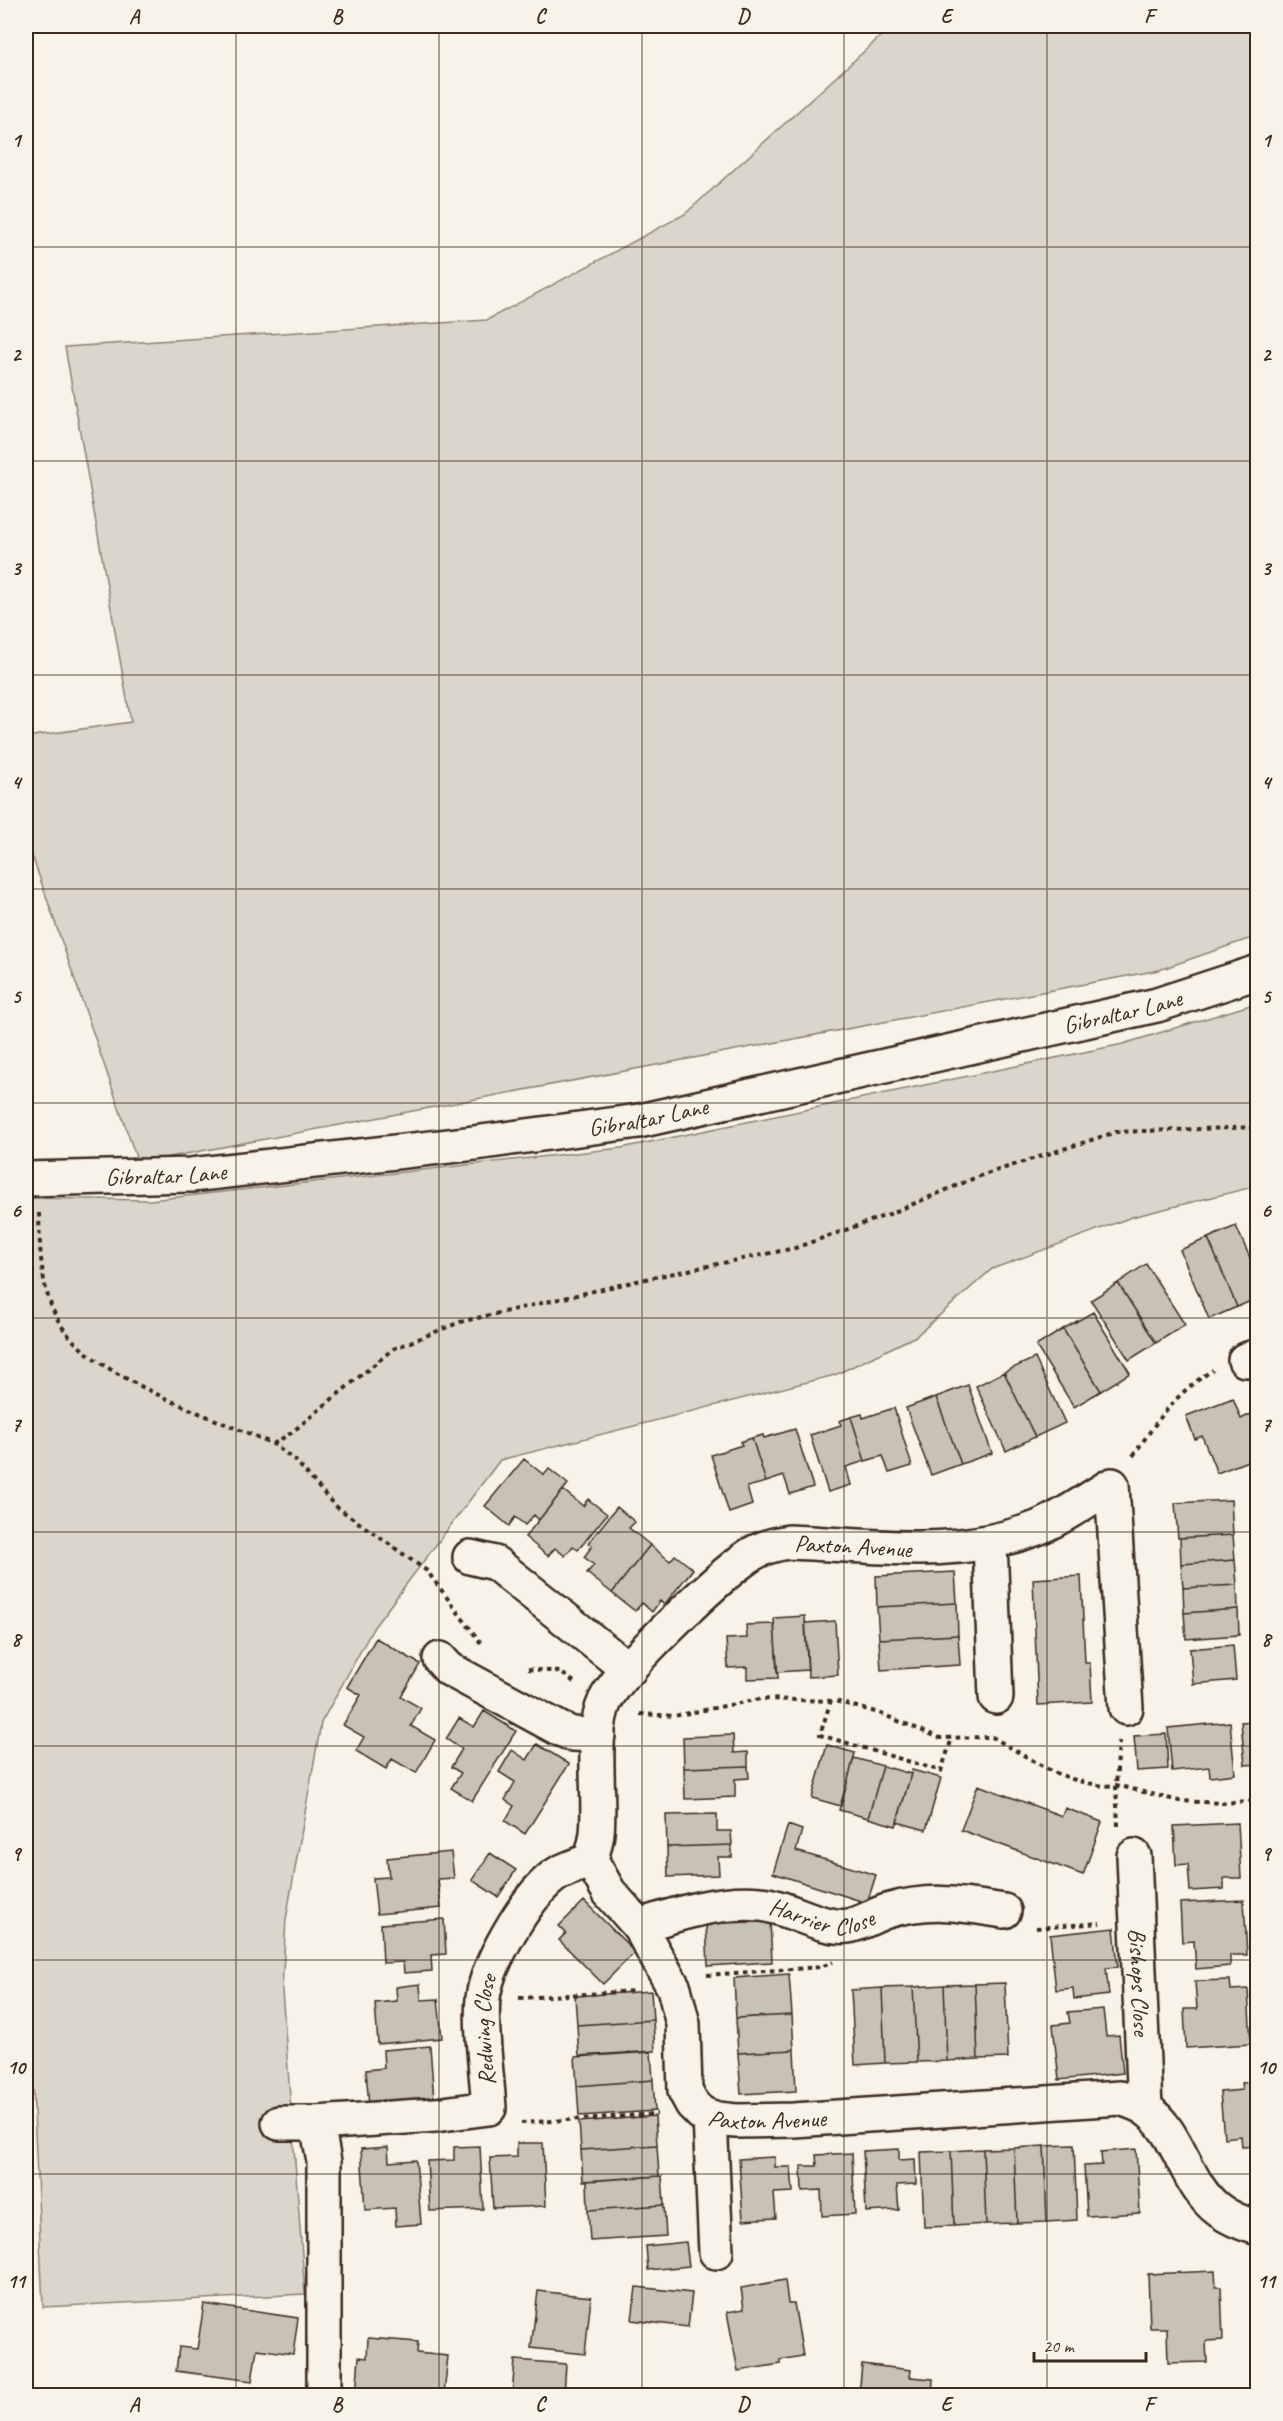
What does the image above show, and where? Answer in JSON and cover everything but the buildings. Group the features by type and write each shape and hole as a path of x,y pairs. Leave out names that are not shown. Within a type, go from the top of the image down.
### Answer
{"street":[{"name":"Gibraltar Lane","path":"26,1179 191,1174 467,1144 639,1121 1157,1005 1257,972"},
{"name":"Paxton Avenue","path":"1112,1485 1039,1527 990,1542 937,1550 799,1542 770,1544 735,1567 629,1670 605,1701 598,1736 597,1833 591,1860 609,1892 639,1926 674,1988 683,2024 684,2085 701,2110 736,2121 794,2120 1120,2098 1146,2108"},
{"path":"1112,1485 1126,1708"},
{"path":"990,1542 996,1697"},
{"path":"470,1557 495,1563 629,1670"},
{"path":"440,1659 449,1669 560,1729 572,1734 598,1736"},
{"name":"Bishops Close","path":"1134,1856 1146,2108"},
{"name":"Redwing Close","path":"279,2123 317,2123 435,2115 489,2108 483,2001 486,1979 495,1958 542,1886 556,1874 591,1860"},
{"name":"Harrier Close","path":"639,1926 681,1913 733,1905 760,1904 848,1926 888,1911 942,1901 1004,1911"},
{"path":"1146,2108 1173,2140 1193,2178 1218,2210 1237,2221 1257,2228"},
{"path":"701,2110 716,2252"},
{"path":"317,2123 324,2162 324,2396"}],"path":[{"path":"273,1444 291,1433 393,1350 460,1322 617,1285 795,1248 887,1215 977,1177 1116,1132 1257,1127"},
{"path":"1112,1485 1157,1418 1184,1390 1218,1367 1251,1358"},
{"path":"831,1701 820,1736 941,1771 952,1738"},
{"path":"483,2001 674,1988"},
{"path":"489,2108 513,2124 701,2110"}],"shaded area":[{"path":"892,26 1257,26 1257,936 1159,970 138,1163 26,838 26,737 131,722 65,347 487,320 685,214"},
{"path":"1257,1003 1257,1186 1132,1217 992,1269 916,1336 835,1375 500,1460 374,1627 321,1723 286,1919 282,1990 305,2294 43,2307 26,1934 26,1198 150,1200 621,1148 1123,1044"}]}
